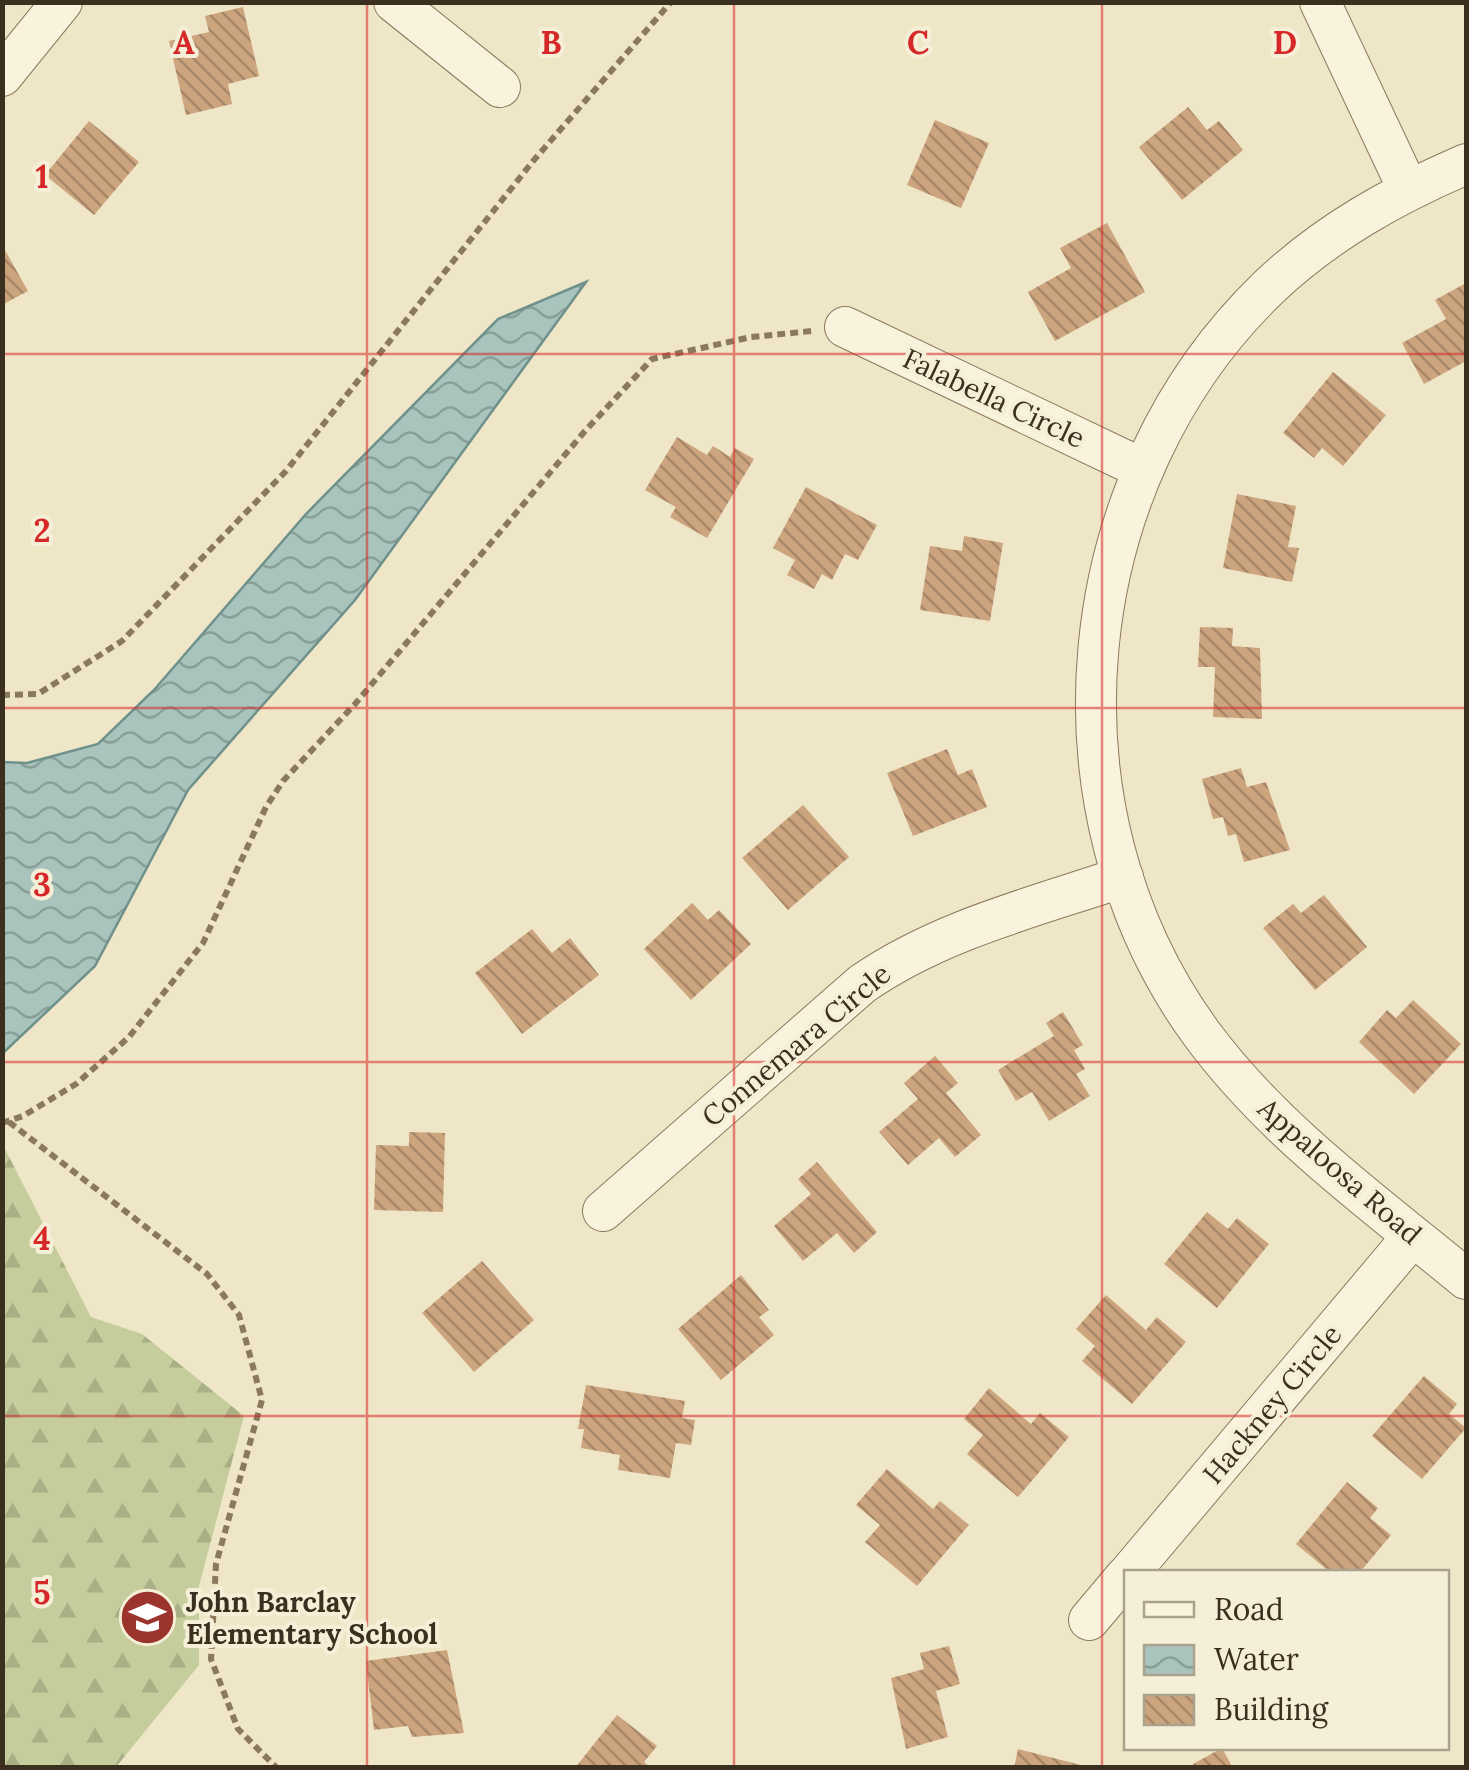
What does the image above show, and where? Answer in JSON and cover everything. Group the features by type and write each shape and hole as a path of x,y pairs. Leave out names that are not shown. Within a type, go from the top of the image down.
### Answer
{"street":[{"path":"2,76 62,2"},
{"path":"394,2 500,86"},
{"path":"1320,2 1408,189"},
{"name":"Appaloosa Road","path":"1466,164 1363,214 1268,288 1206,360 1143,469 1106,581 1095,661 1100,782 1124,877 1147,939 1200,1032 1282,1126 1466,1279"},
{"name":"Falabella Circle","path":"845,327 1143,469"},
{"name":"Connemara Circle","path":"603,1211 862,984 891,963 934,941 1124,877"},
{"name":"Hackney Circle","path":"1131,1570 1414,1236"},
{"name":"Hackney Circle","path":"1089,1620 1124,1579"}],"path":[{"path":"2,695 38,694 122,641 286,472 534,160 671,2"},
{"path":"277,1768 238,1728 211,1659 216,1564 262,1400 239,1316 207,1274 5,1122 76,1084 130,1037 203,943 266,807 283,781 356,704 584,431 652,359 751,337 845,327"}],"green space":[{"name":"John Barclay Elementary School","path":"3,1145 91,1317 142,1334 244,1416 199,1586 199,1665 116,1767 3,1767"}],"water":[{"path":"586,282 355,600 188,790 95,966 3,1053 3,762 27,763 98,744 154,690 306,514 498,319"}],"building":[{"path":"243,7 259,76 228,84 232,104 186,115 169,41 209,32 205,16"},
{"path":"1188,107 1207,130 1219,121 1243,150 1182,200 1139,147"},
{"path":"935,120 989,143 961,208 907,185"},
{"path":"89,121 139,162 94,215 45,175"},
{"path":"1107,223 1145,292 1055,341 1028,292 1071,268 1060,248"},
{"path":"2,245 28,291 2,305"},
{"path":"1466,283 1466,361 1424,384 1402,343 1446,319 1435,300"},
{"path":"1333,372 1386,415 1343,466 1322,448 1314,458 1283,433"},
{"path":"677,437 707,455 713,446 730,457 735,448 754,459 707,538 670,517 676,507 645,490"},
{"path":"806,487 877,525 858,560 845,554 832,580 822,574 814,589 787,575 795,560 773,548"},
{"path":"1237,494 1296,506 1288,547 1299,548 1292,582 1223,568"},
{"path":"964,536 1003,543 990,621 920,610 930,546 962,551"},
{"path":"1200,627 1233,628 1232,646 1260,648 1262,719 1213,717 1215,667 1198,667"},
{"path":"947,749 958,775 972,769 987,807 913,836 887,773"},
{"path":"1241,768 1247,787 1266,782 1290,850 1244,862 1236,834 1228,836 1223,817 1213,819 1202,779"},
{"path":"803,805 849,857 788,910 742,858"},
{"path":"1324,895 1367,947 1315,990 1263,928 1293,904 1301,913"},
{"path":"692,903 708,920 719,910 751,944 691,1000 644,949"},
{"path":"532,929 552,953 570,938 599,975 522,1034 475,973"},
{"path":"1413,1000 1461,1044 1414,1094 1359,1042 1387,1010 1396,1018"},
{"path":"1063,1012 1083,1045 1074,1050 1085,1069 1076,1074 1090,1096 1049,1121 1032,1092 1016,1101 998,1070 1054,1036 1046,1023"},
{"path":"935,1056 958,1083 946,1093 981,1135 955,1157 939,1138 908,1165 879,1132 918,1099 904,1083"},
{"path":"409,1132 445,1133 443,1212 374,1210 376,1145 409,1146"},
{"path":"817,1162 877,1232 854,1253 837,1233 803,1261 774,1226 811,1194 798,1179"},
{"path":"1207,1212 1228,1229 1237,1218 1269,1244 1217,1308 1164,1264"},
{"path":"482,1261 534,1320 474,1372 422,1313"},
{"path":"741,1275 769,1310 759,1317 774,1335 721,1380 678,1329"},
{"path":"1106,1295 1146,1330 1157,1317 1186,1342 1132,1404 1082,1361 1095,1346 1076,1329"},
{"path":"1424,1376 1457,1404 1449,1414 1466,1428 1422,1479 1372,1436"},
{"path":"586,1385 685,1401 682,1418 695,1420 691,1445 676,1443 670,1478 618,1470 620,1455 581,1448 584,1429 578,1429"},
{"path":"989,1388 1031,1424 1040,1413 1069,1437 1018,1497 967,1454 983,1435 964,1419"},
{"path":"887,1469 933,1509 940,1501 969,1525 917,1586 865,1542 880,1525 856,1505"},
{"path":"1347,1482 1378,1508 1370,1518 1391,1535 1362,1570 1328,1570 1296,1544"},
{"path":"949,1646 960,1684 936,1691 948,1737 906,1749 891,1678 924,1669 920,1653"},
{"path":"447,1650 464,1733 412,1737 408,1726 374,1730 366,1661"},
{"path":"617,1715 657,1746 644,1762 651,1768 575,1768"},
{"path":"1018,1749 1085,1766 1085,1768 1014,1768"},
{"path":"1223,1750 1233,1768 1195,1768 1193,1764"}],"place":[{"name":"John Barclay Elementary School","path":"147,1618"}]}
